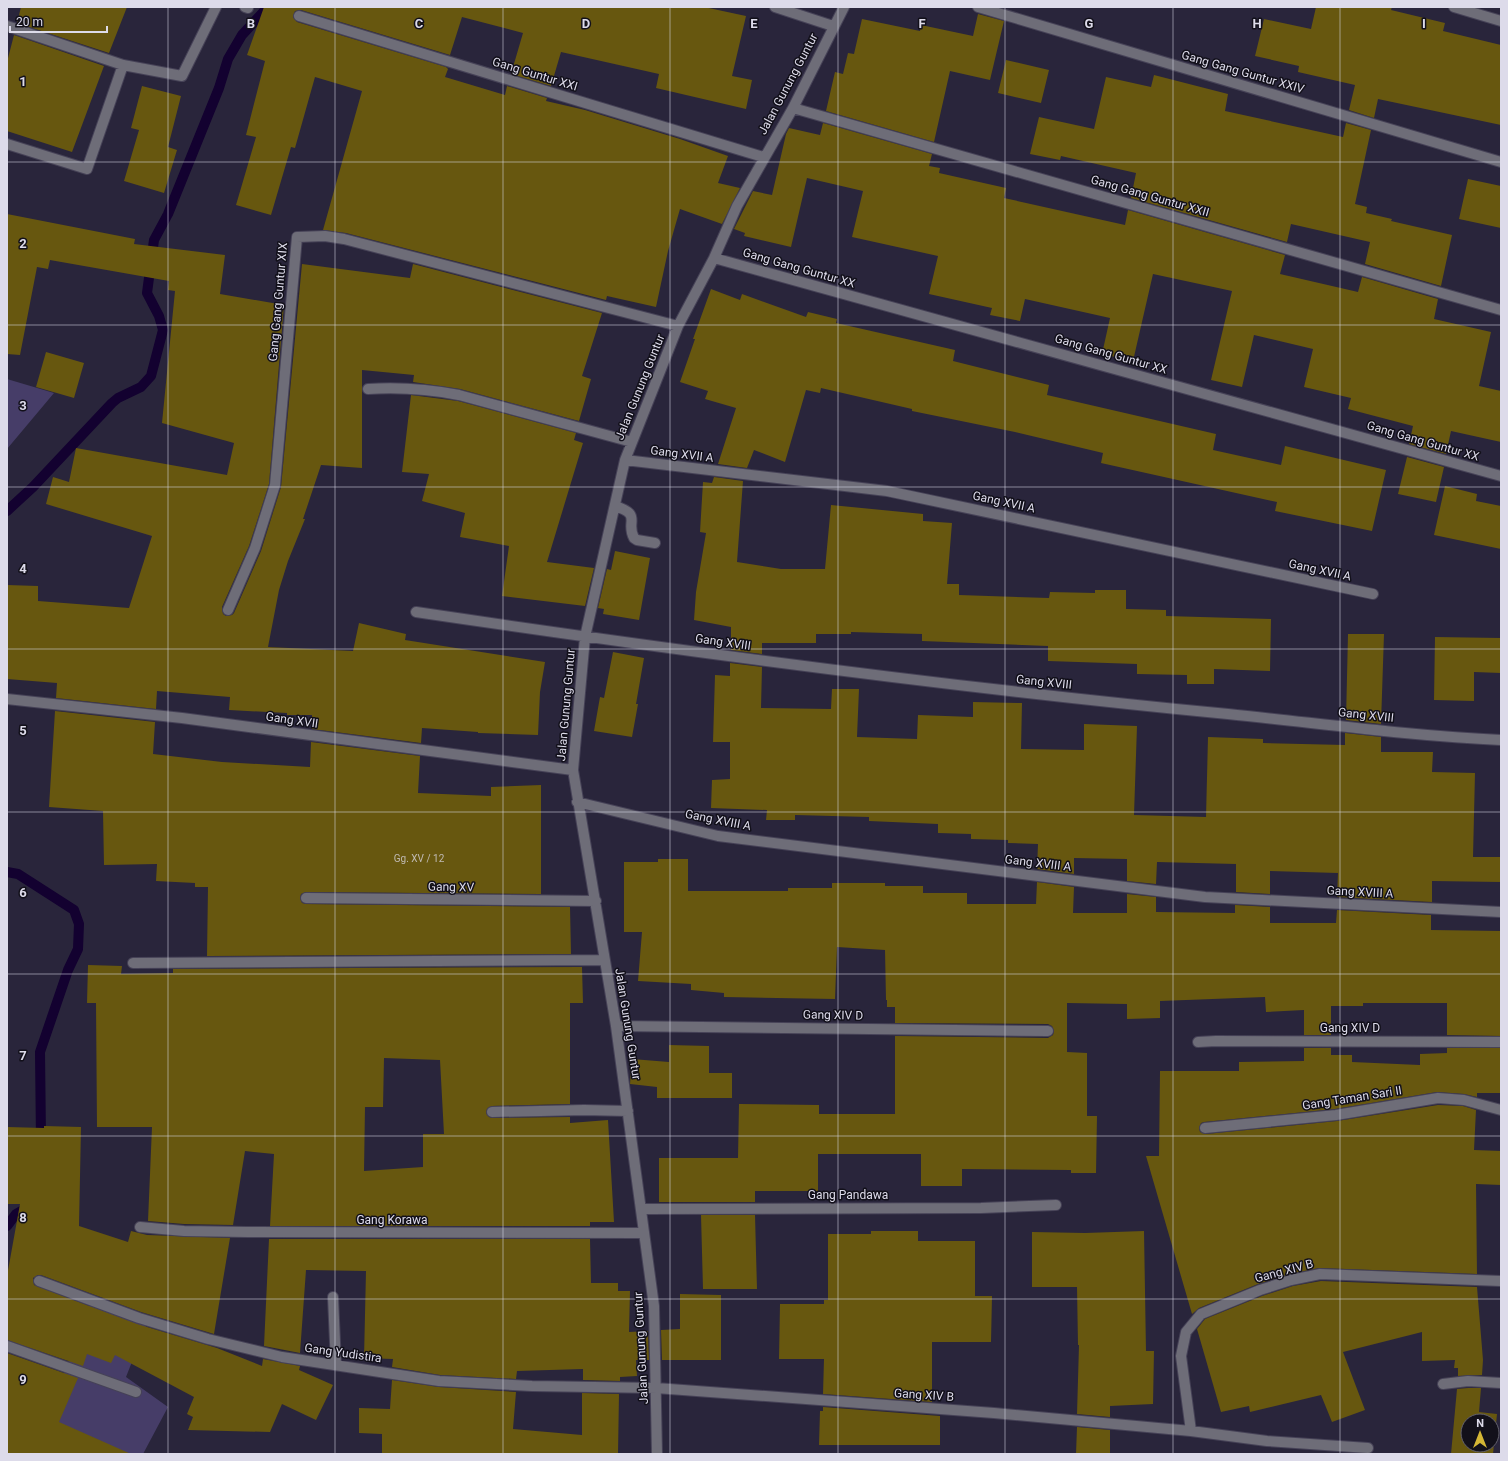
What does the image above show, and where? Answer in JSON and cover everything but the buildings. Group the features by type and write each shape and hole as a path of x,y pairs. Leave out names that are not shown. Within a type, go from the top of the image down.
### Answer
{"street":[{"path":"7,26 123,65 182,76 216,7"},
{"path":"775,7 833,26"},
{"name":"Jalan Gunung Guntur","path":"657,1454 654,1306 616,1026 596,901 577,802 573,770 585,637 625,460 678,326 714,258 737,206 763,157 792,108 844,7"},
{"name":"Gang Gang Guntur XXIV","path":"978,7 1501,162"},
{"path":"1454,7 1501,21"},
{"name":"Gang Guntur XXI","path":"300,16 763,157"},
{"path":"7,144 87,170 123,65"},
{"name":"Gang Gang Guntur XXII","path":"792,108 1501,310"},
{"name":"Gang Gang Guntur XIX","path":"228,610 255,548 275,485 297,237 325,236 344,239 678,326"},
{"name":"Gang Gang Guntur XX","path":"714,258 1501,476"},
{"path":"368,388 397,387 444,392 632,442"},
{"name":"Gang XVII A","path":"625,460 887,491 1373,594"},
{"path":"615,506 627,510 630,514 634,538 637,540 655,543"},
{"name":"Gang XVIII","path":"416,612 585,637 940,683 1171,709 1501,740"},
{"name":"Gang XVII","path":"7,699 182,718 573,770"},
{"name":"Gang XVIII A","path":"577,802 718,836 1205,897 1501,912"},
{"name":"Gang XV","path":"306,898 596,901"},
{"path":"133,964 605,960"},
{"name":"Gang XIV D","path":"616,1026 1048,1031"},
{"name":"Gang XIV D","path":"1198,1042 1501,1042"},
{"name":"Gang Taman Sari II","path":"1205,1128 1336,1115 1438,1098 1464,1100 1501,1110"},
{"path":"492,1112 584,1110 628,1111"},
{"name":"Gang Pandawa","path":"641,1209 973,1208 1056,1205"},
{"name":"Gang Korawa","path":"140,1226 184,1231 239,1232 644,1233"},
{"name":"Gang XIV B","path":"1190,1431 1181,1356 1186,1332 1201,1314 1260,1290 1291,1280 1320,1274 1501,1281"},
{"name":"Gang Yudistira","path":"39,1281 139,1318 208,1339 282,1358 439,1381 532,1386 656,1388"},
{"path":"333,1297 336,1365"},
{"path":"7,1346 136,1392"},
{"path":"1443,1384 1468,1381 1501,1383"},
{"name":"Gang XIV B","path":"656,1388 994,1413 1190,1431 1267,1441 1368,1448"}],"shaded area":[{"path":"7,379 54,393 7,449"},
{"path":"91,1301 148,1321 126,1377 168,1407 143,1454 110,1454 46,1422"}],"waterway":[{"path":"7,511 33,487 112,403 118,398 141,387 151,376 163,330 159,316 147,293 154,240 168,214 219,88 228,59 242,35 268,7"},
{"path":"7,872 18,874 74,910 79,924 78,949 68,970 40,1052 41,1140"},
{"path":"7,1226 16,1214 30,1206"}]}
